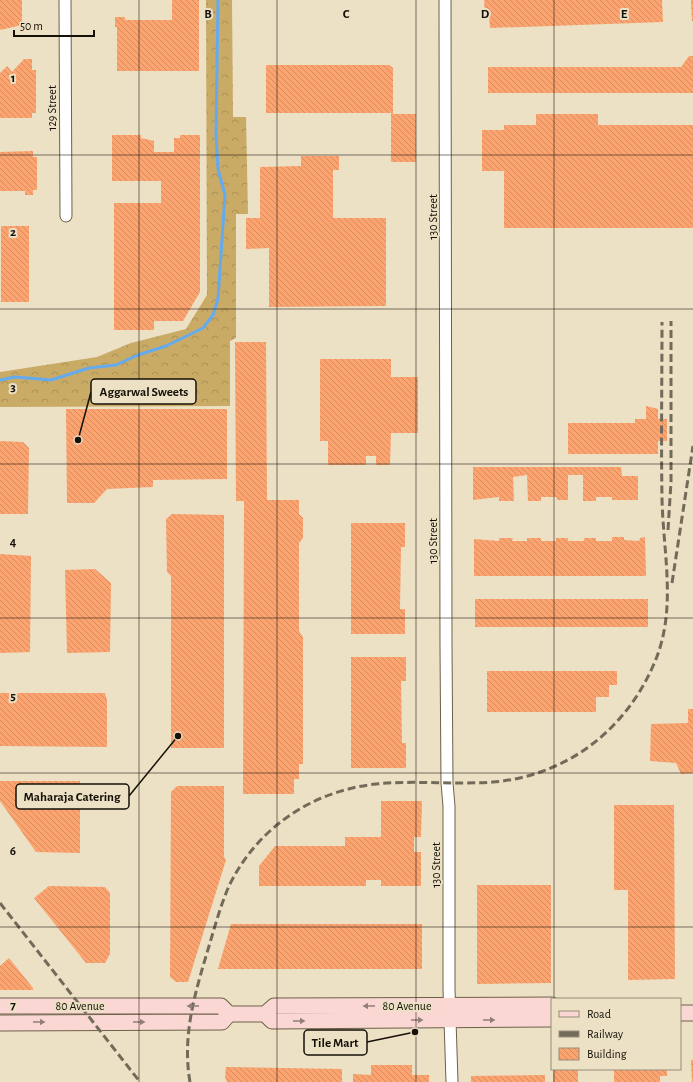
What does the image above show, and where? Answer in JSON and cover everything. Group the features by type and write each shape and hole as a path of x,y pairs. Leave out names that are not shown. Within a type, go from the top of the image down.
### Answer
{"main road":[{"name":"80 Avenue","path":"450,1013 551,1005"},
{"name":"80 Avenue","path":"0,1006 221,1006 229,1014 265,1014 274,1006 450,1013 551,1019"},
{"path":"681,1013 693,1013"},
{"name":"80 Avenue","path":"0,1023 222,1022 229,1014"}],"street":[{"name":"129 Street","path":"65,0 66,216"},
{"name":"130 Street","path":"445,0 446,646 452,1082"}],"green space":[{"path":"206,0 232,0 233,117 246,117 248,214 236,214 236,338 230,341 230,406 0,407 0,372 97,357 131,343 186,329 207,295"}],"building":[{"path":"0,0 22,0 22,25 0,30"},
{"path":"172,0 199,0 199,71 117,71 117,27 115,27 115,17 125,17 125,20 172,20"},
{"path":"484,0 662,0 663,22 490,28 489,14 485,15"},
{"path":"691,0 693,0 693,21 692,21"},
{"path":"689,56 693,56 693,93 488,93 488,67 681,67"},
{"path":"24,59 32,59 32,70 36,70 36,113 32,113 32,118 0,118 0,73 7,66 12,72"},
{"path":"266,65 389,65 393,68 393,114 416,114 416,162 391,162 391,113 266,113"},
{"path":"536,114 598,114 598,125 693,125 693,228 504,228 504,171 482,171 482,130 504,130 504,125 536,125"},
{"path":"112,135 141,135 141,138 154,141 154,152 174,152 174,138 180,138 180,135 200,135 200,292 183,321 154,321 154,330 114,330 114,203 161,203 161,181 112,181"},
{"path":"33,151 33,157 37,157 37,190 33,190 33,195 25,195 25,191 0,191 0,152"},
{"path":"301,156 339,156 339,170 333,170 333,218 386,218 386,306 269,307 269,248 246,249 246,218 260,218 260,167 301,166"},
{"path":"1,226 29,226 29,302 1,302"},
{"path":"235,342 266,342 267,500 299,500 299,514 303,518 303,538 299,543 299,631 303,637 303,764 299,764 299,779 294,779 294,794 243,794 244,501 236,501"},
{"path":"320,359 391,359 391,377 418,377 418,433 391,433 390,465 376,465 376,456 366,456 366,465 328,465 328,441 320,441"},
{"path":"646,406 658,409 658,419 667,419 667,441 658,441 658,454 568,454 568,423 635,423 635,419 646,419"},
{"path":"66,409 227,409 227,479 153,480 153,487 107,489 94,503 67,503"},
{"path":"0,441 23,442 29,448 28,514 0,514"},
{"path":"473,467 621,467 622,476 638,476 638,500 612,500 612,497 596,497 596,501 583,501 583,475 568,475 568,500 558,500 556,497 541,497 541,501 528,501 527,475 513,477 514,501 499,501 499,497 473,500"},
{"path":"172,514 224,515 224,748 171,748 171,576 167,572 166,519"},
{"path":"351,523 405,523 405,547 401,547 400,609 405,609 405,634 351,634"},
{"path":"612,537 624,537 624,540 639,541 640,538 645,537 646,576 474,576 474,539 499,541 499,538 513,538 512,541 527,541 527,538 541,538 541,541 556,541 556,538 568,538 568,541 584,541 584,538 596,538 596,541 612,541"},
{"path":"0,554 31,556 30,652 0,653"},
{"path":"95,569 111,583 110,652 67,653 65,570"},
{"path":"475,599 648,599 648,627 475,627"},
{"path":"351,657 406,657 406,681 401,681 402,743 406,743 406,768 351,768"},
{"path":"487,671 617,671 617,685 609,685 609,697 596,697 596,712 487,712"},
{"path":"0,693 105,693 107,700 107,747 0,746"},
{"path":"688,709 693,709 693,773 681,774 676,763 650,761 651,724 688,723"},
{"path":"0,781 80,781 80,853 36,852 0,801"},
{"path":"177,786 224,786 224,857 226,860 188,982 176,982 170,977 171,792"},
{"path":"381,801 422,801 421,837 414,837 414,852 421,852 421,886 381,886 381,880 366,880 366,886 259,886 259,866 275,846 345,846 345,837 381,837"},
{"path":"614,805 674,805 675,979 628,980 628,890 614,890"},
{"path":"477,885 551,885 551,983 477,984"},
{"path":"49,886 105,887 110,893 110,954 105,963 86,963 34,898"},
{"path":"231,924 422,924 422,969 218,969"},
{"path":"9,958 33,990 0,990 0,966"},
{"path":"691,1060 693,1060 693,1082 692,1082"},
{"path":"371,1065 412,1065 412,1075 429,1075 429,1082 353,1082 353,1074 371,1075"},
{"path":"226,1067 342,1069 342,1082 227,1082 225,1077"},
{"path":"553,1070 578,1070 578,1082 553,1082"},
{"path":"614,1070 667,1070 667,1076 660,1076 660,1082 614,1082"},
{"path":"545,1075 545,1082 471,1082 471,1076"}],"waterway":[{"path":"0,380 15,377 51,380 89,368 116,365 138,355 166,346 203,328 213,315 218,299 225,195 218,169 216,135 218,0"}],"railway":[{"path":"668,530 671,482 671,321"},
{"path":"190,1082 188,1044 192,1008 201,972 224,898 241,865 271,830 289,816 309,804 352,788 391,783 493,782 519,778 544,771 568,760 609,730 626,711 641,690 661,646 667,604 662,498 662,322"},
{"path":"672,583 693,446"},
{"path":"0,903 140,1082"}],"place":[{"name":"Aggarwal Sweets","path":"78,440"},
{"name":"Maharaja Catering","path":"178,736"},
{"name":"Tile Mart","path":"415,1032"}]}
